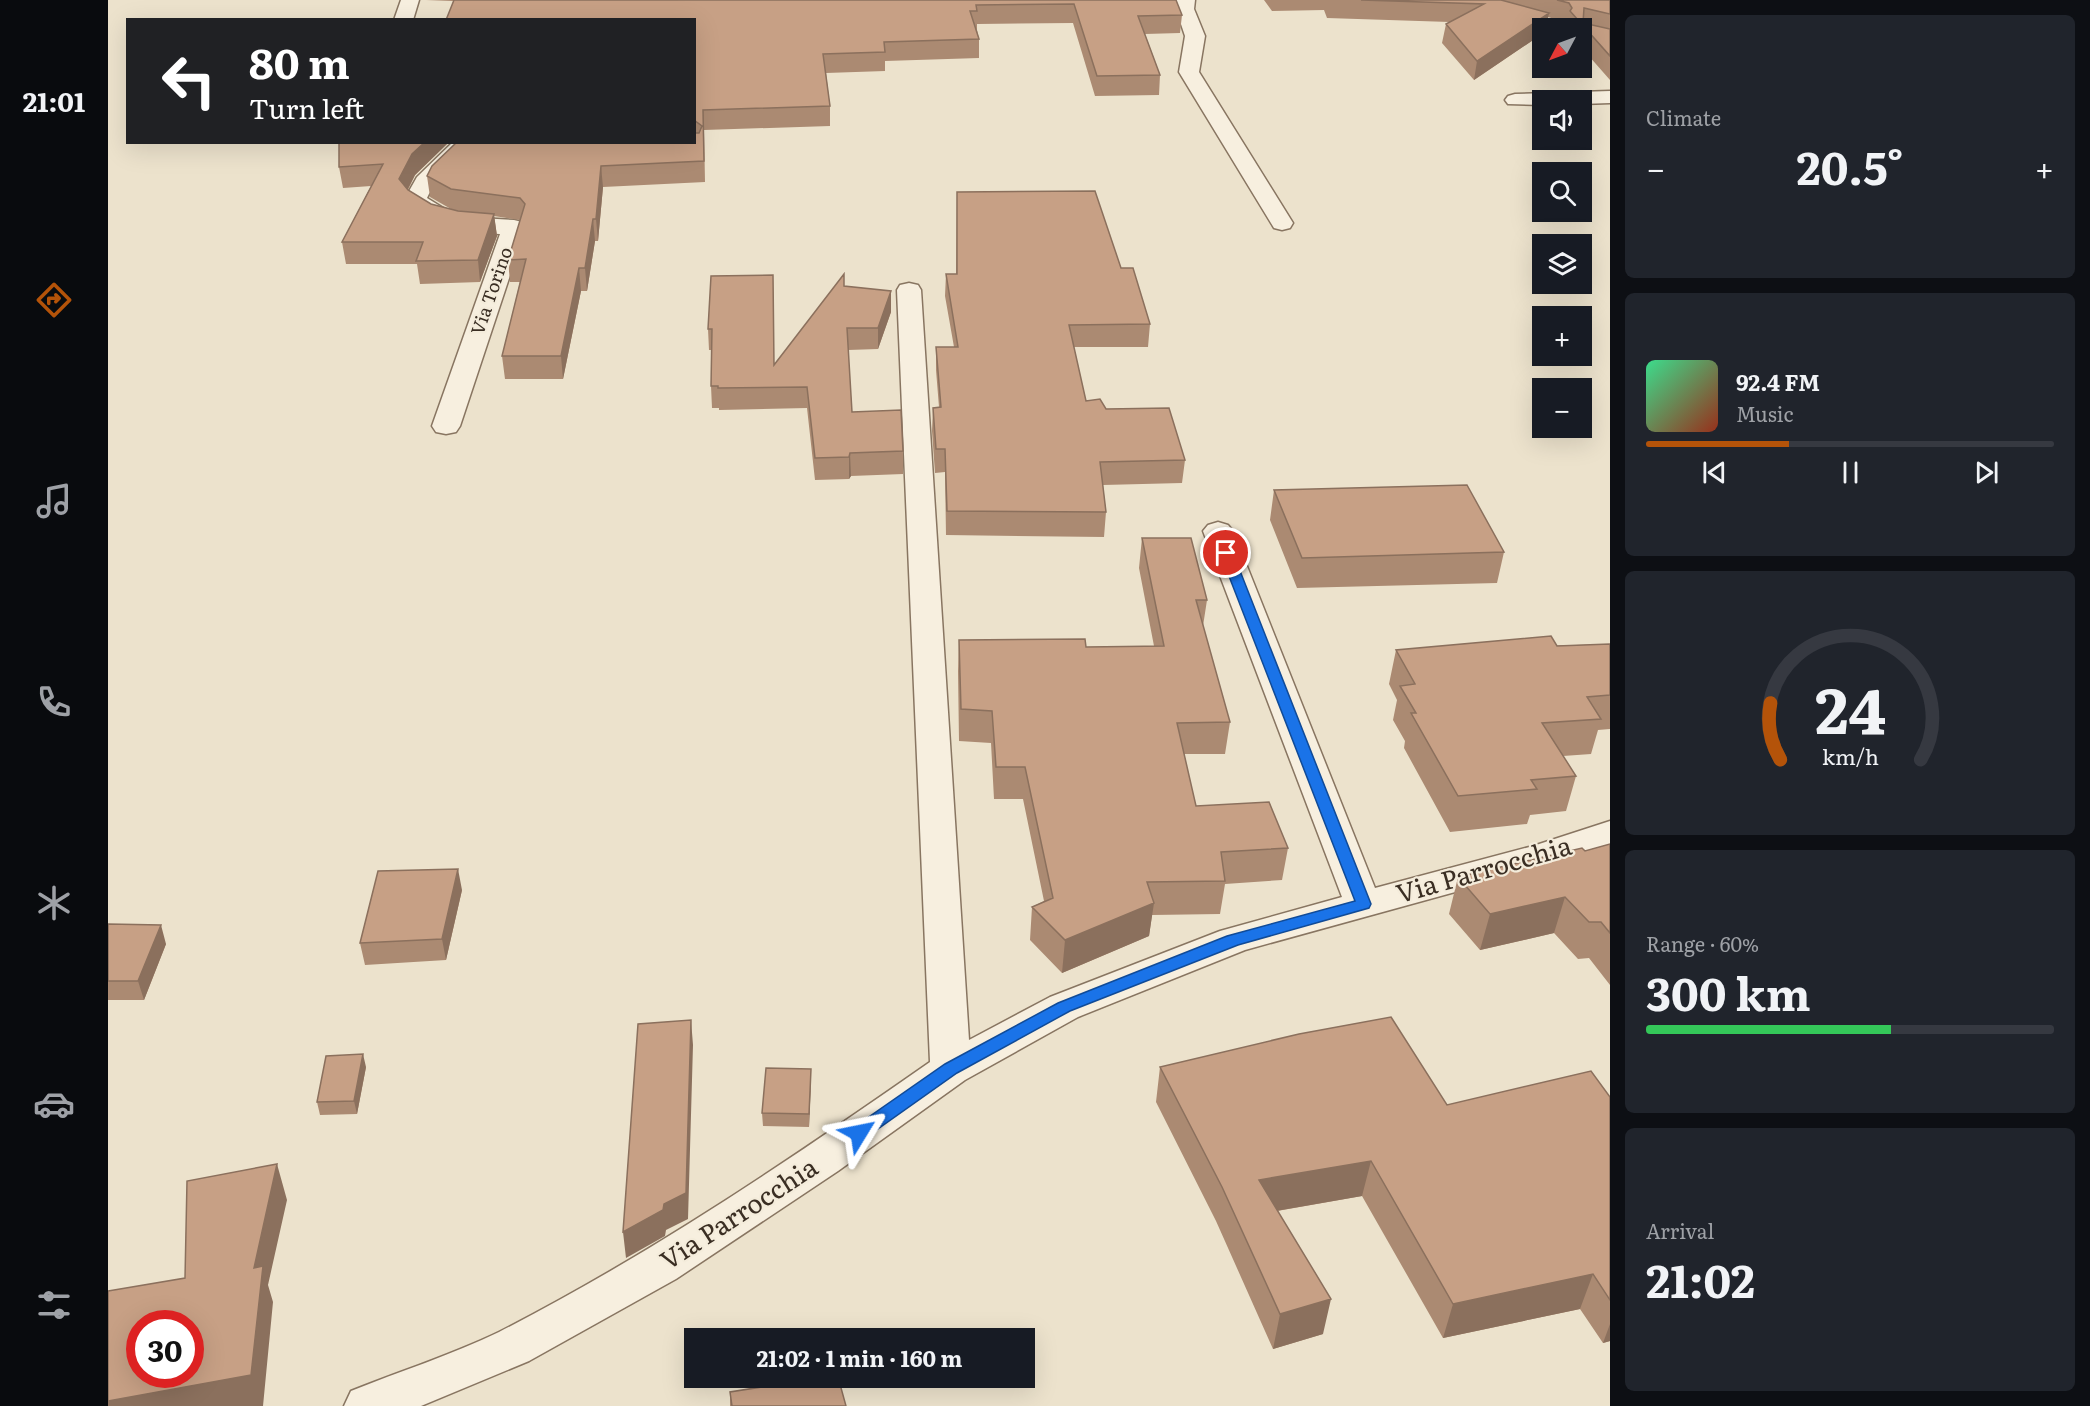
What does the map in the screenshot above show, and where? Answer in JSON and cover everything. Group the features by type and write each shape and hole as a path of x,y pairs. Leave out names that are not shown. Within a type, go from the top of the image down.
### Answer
{"street":[{"path":"404,18 410,0"},
{"path":"1186,0 1185,9 1195,36 1189,72 1281,223"},
{"path":"1458,0 1532,21"},
{"path":"1515,100 1610,97"},
{"name":"Via Torino","path":"446,426 514,227 463,226 432,213 415,200 421,184 468,148"},
{"path":"909,290 951,1069"},
{"path":"1218,531 1364,904"},
{"name":"Via Parrocchia","path":"368,1406 513,1347 660,1266 823,1159 951,1069 1074,1003 1233,940 1544,855 1610,833"}],"building":[{"path":"454,0 1176,0 1182,15 1138,16 1160,75 1097,76 1074,4 976,5 977,11 970,11 979,39 884,42 885,52 823,54 830,106 703,110 704,161 601,166 596,219 593,219 585,268 579,268 561,356 502,356 526,259 508,260 525,204 520,198 451,189 427,176 432,166 455,144 696,144 696,133 699,133 702,126 696,122 696,18 447,18"},
{"path":"1361,0 1501,0 1549,13 1542,18 1532,18 1532,24 1477,61 1446,24 1484,4"},
{"path":"1557,0 1610,0 1610,14 1584,8 1583,18 1576,18 1570,11 1572,8 1569,3"},
{"path":"1592,25 1610,29 1610,56 1592,36"},
{"path":"339,144 423,144 412,154 399,179 408,190 431,204 458,211 494,214 478,260 416,261 423,242 342,242 383,164 339,167"},
{"path":"1095,191 1121,268 1133,268 1150,324 1069,325 1086,401 1100,399 1106,409 1169,408 1185,460 1100,462 1106,512 947,511 945,449 936,449 933,408 941,407 936,347 958,347 946,274 957,274 957,192"},
{"path":"844,274 844,286 891,291 878,328 847,328 852,412 901,410 903,451 850,453 849,457 815,458 807,387 718,388 718,386 711,386 712,329 708,329 711,276 773,275 774,365"},
{"path":"1467,485 1504,552 1302,558 1274,490"},
{"path":"1142,538 1191,538 1207,600 1196,600 1230,722 1177,723 1196,806 1269,802 1288,848 1221,852 1225,881 1147,882 1154,903 1065,940 1032,907 1053,898 1025,767 996,767 992,711 961,709 959,640 1085,639 1086,647 1164,646"},
{"path":"1551,636 1557,646 1610,644 1610,695 1587,697 1601,719 1542,723 1576,776 1531,780 1537,789 1458,796 1411,713 1416,713 1400,686 1415,684 1396,650"},
{"path":"1610,844 1610,933 1601,922 1589,922 1565,897 1490,914 1458,877 1582,848 1585,851"},
{"path":"458,869 442,939 360,943 378,871"},
{"path":"108,924 161,925 138,981 108,981"},
{"path":"1391,1017 1447,1105 1591,1071 1610,1097 1610,1300 1593,1274 1453,1304 1371,1161 1259,1180 1331,1299 1280,1314 1222,1187 1160,1067 1299,1034"},
{"path":"691,1020 686,1193 664,1204 663,1210 623,1232 638,1024"},
{"path":"363,1054 354,1101 317,1102 326,1056"},
{"path":"766,1068 811,1069 809,1114 762,1113"},
{"path":"277,1164 254,1268 263,1266 251,1375 204,1384 204,1310 126,1310 126,1388 180,1388 108,1401 108,1291 185,1278 187,1181"},
{"path":"755,1388 841,1388 846,1406 732,1406 730,1392"}],"route":[{"path":"859,1133 951,1069 1064,1007 1233,940 1364,904 1226,553"}]}
